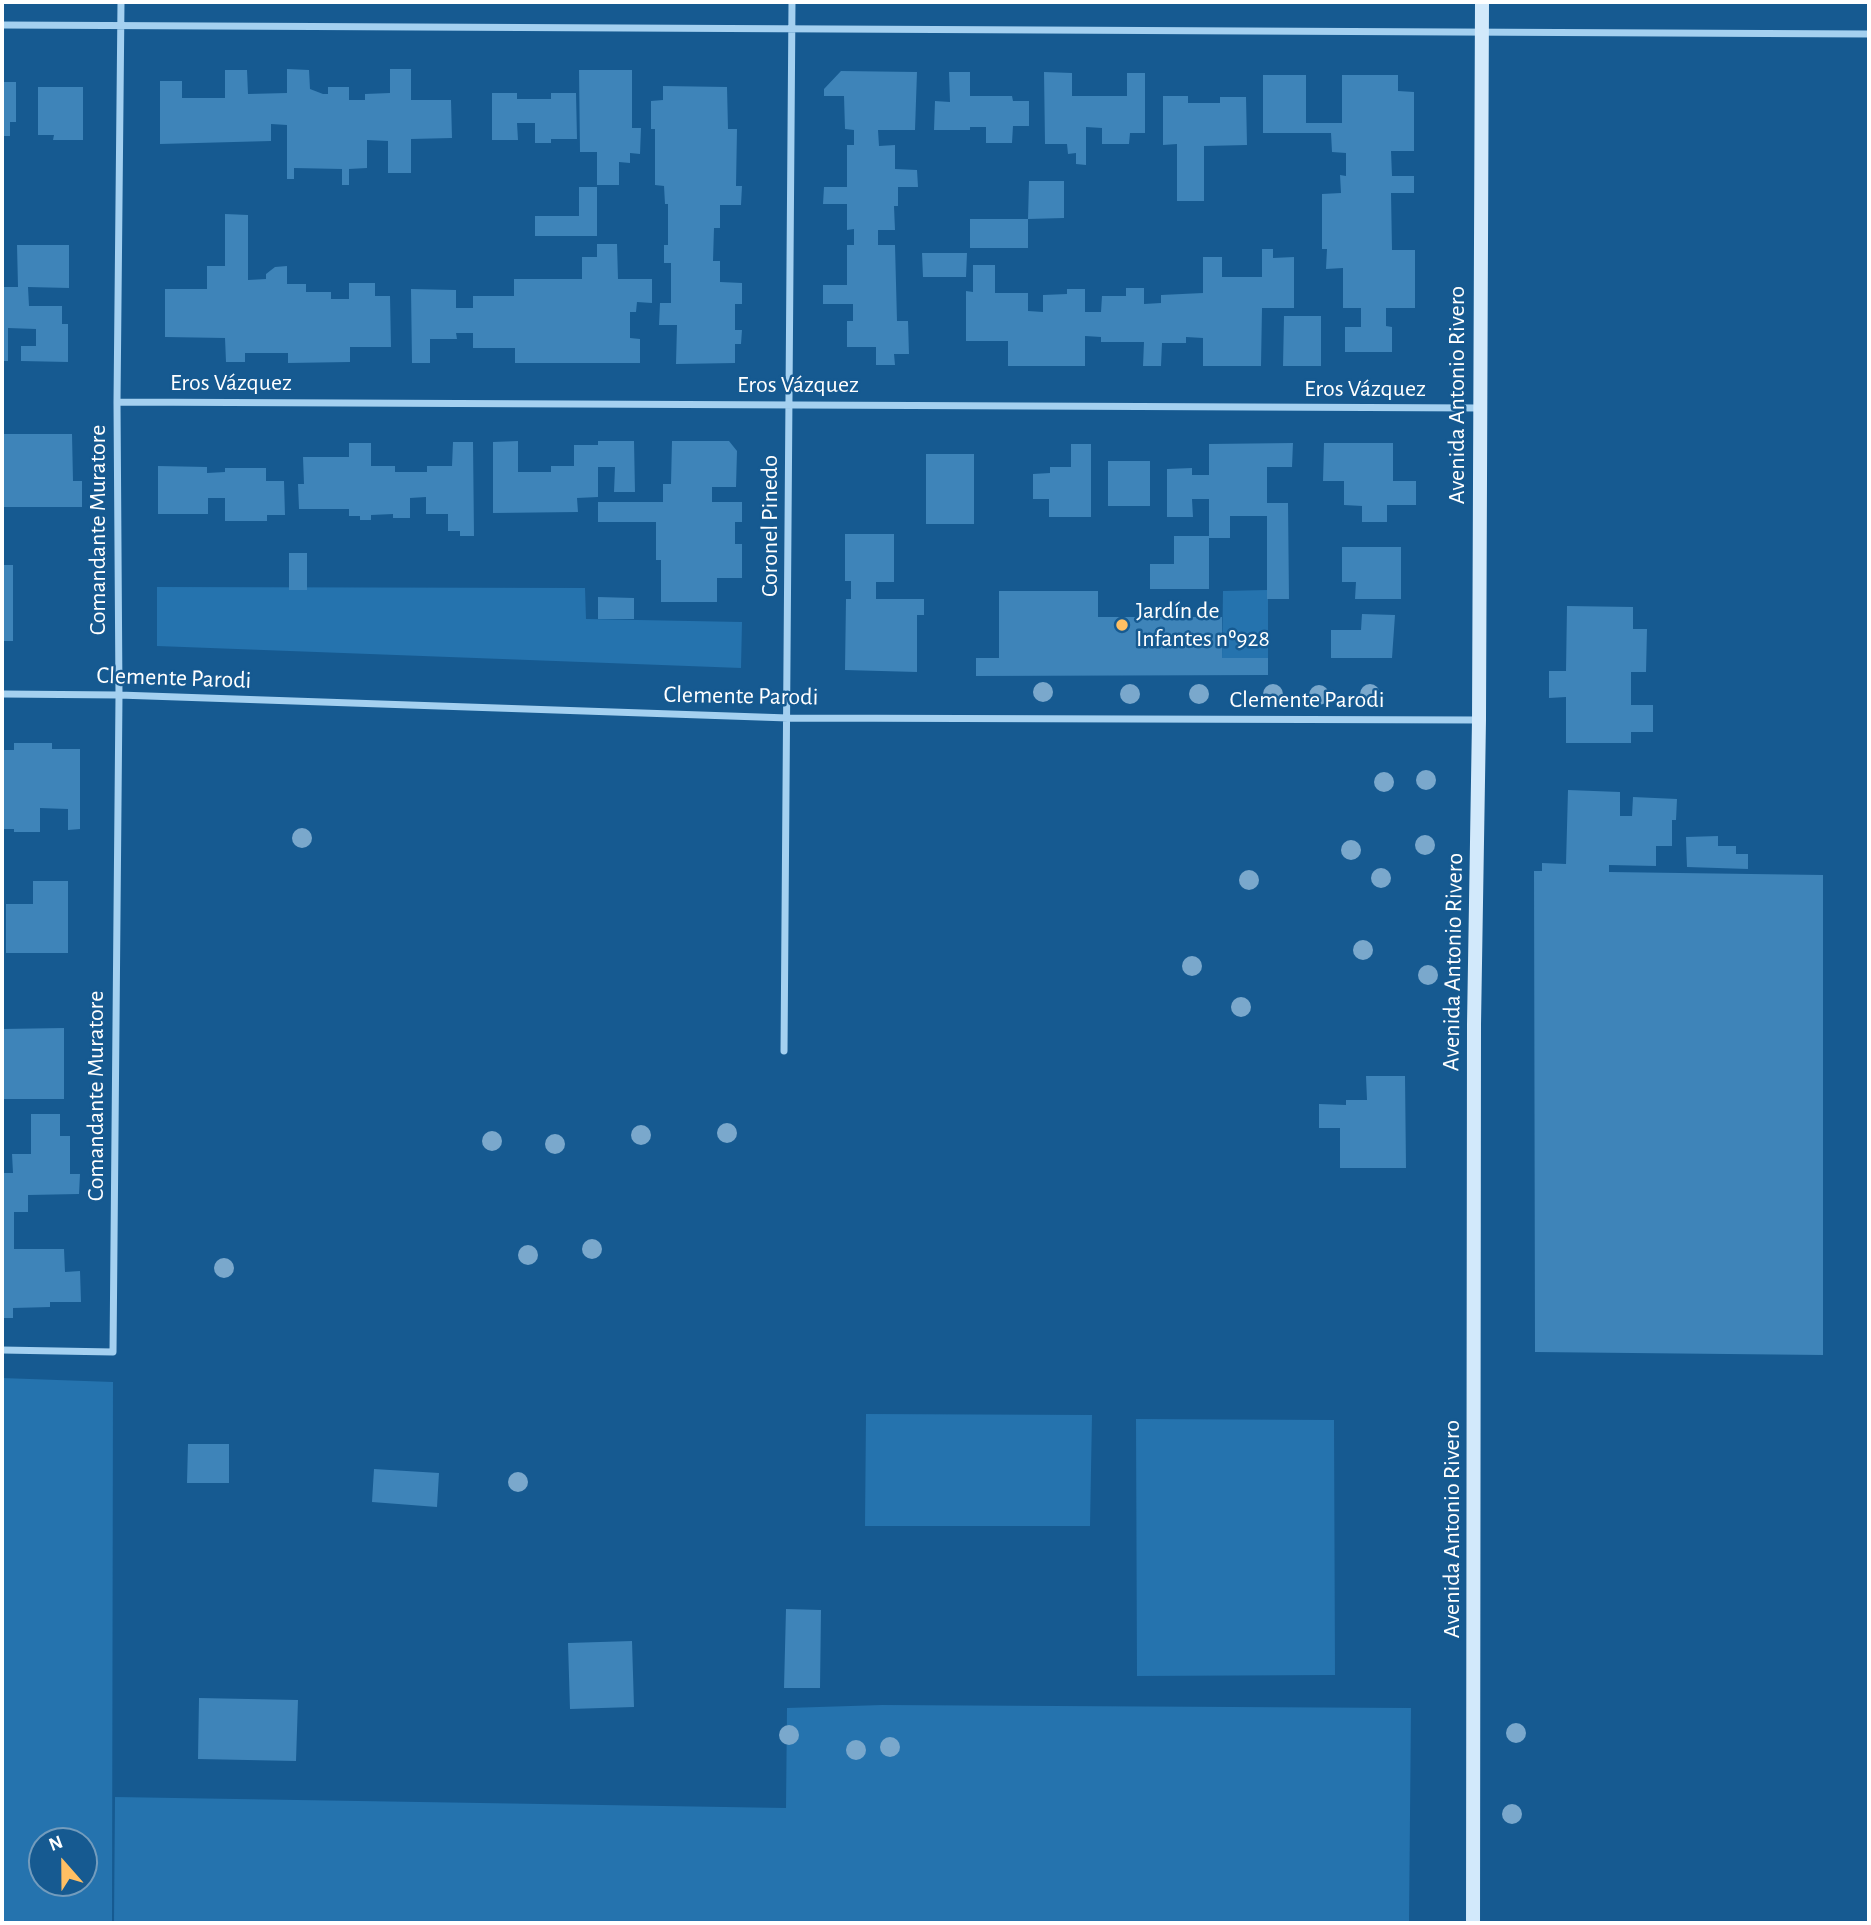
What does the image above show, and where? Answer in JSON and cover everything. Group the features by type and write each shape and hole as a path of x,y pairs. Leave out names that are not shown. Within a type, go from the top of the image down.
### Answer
{"main road":[{"name":"Avenida Antonio Rivero","path":"1473,1923 1474,1024 1479,720 1482,2"}],"street":[{"name":"Comandante Muratore","path":"2,1350 113,1352 119,695 117,402 121,2"},
{"name":"Coronel Pinedo","path":"784,1051 792,2"},
{"path":"2,25 1869,34"},
{"name":"Eros Vázquez","path":"117,402 1480,408"},
{"name":"Clemente Parodi","path":"2,694 119,695 788,718 1479,720"}],"shaded area":[{"path":"157,587 585,588 586,619 742,622 741,668 157,646"},
{"path":"1268,590 1268,658 1222,658 1223,591"},
{"path":"2,1378 113,1382 112,1923 2,1923"},
{"path":"866,1414 1092,1415 1090,1526 865,1526"},
{"path":"1136,1419 1334,1420 1335,1675 1137,1676"},
{"path":"882,1705 1411,1708 1409,1923 114,1923 115,1797 786,1808 787,1708"}],"building":[{"path":"287,69 309,70 310,89 328,94 328,87 349,87 349,100 365,100 365,94 390,93 390,69 411,69 411,100 451,100 452,138 411,139 411,173 388,173 388,141 367,140 367,168 349,169 349,185 342,185 342,169 294,168 294,179 287,179 287,125 271,124 271,141 160,144 160,81 182,81 182,98 225,98 225,70 247,70 248,94 287,93"},
{"path":"579,70 632,70 632,128 641,128 640,154 630,153 630,163 619,162 619,185 597,185 597,152 580,152"},
{"path":"841,71 917,72 915,130 878,130 879,146 895,145 895,169 917,170 918,187 898,187 898,206 894,206 895,230 878,230 878,245 895,245 897,321 908,321 909,354 894,354 895,365 876,365 876,347 847,347 847,321 853,321 853,304 823,304 823,285 847,285 847,245 854,245 854,229 847,230 847,204 823,204 824,187 847,187 847,145 854,145 854,130 845,129 844,96 824,96 824,89"},
{"path":"949,72 970,72 970,96 1012,96 1013,101 1029,101 1029,126 1013,126 1012,143 986,143 986,127 934,130 935,101 950,102"},
{"path":"1044,72 1072,73 1072,96 1127,96 1127,73 1145,73 1145,133 1130,133 1129,144 1102,144 1102,128 1086,127 1086,165 1076,164 1076,153 1068,154 1067,144 1045,144"},
{"path":"1263,75 1306,75 1306,123 1342,123 1342,75 1398,75 1398,91 1414,92 1414,151 1391,151 1392,176 1414,176 1414,193 1391,193 1392,250 1415,250 1415,308 1386,308 1386,326 1392,327 1392,352 1345,352 1345,327 1361,327 1361,308 1343,308 1343,268 1326,269 1327,249 1322,249 1322,194 1341,193 1340,175 1346,176 1346,153 1332,152 1331,133 1263,133"},
{"path":"2,82 16,82 16,122 10,122 10,136 2,136"},
{"path":"663,86 727,87 728,129 737,129 736,186 742,186 741,205 720,205 720,228 714,228 713,261 720,261 720,282 742,283 742,304 735,304 735,330 742,330 741,344 735,344 735,363 676,364 677,325 659,325 660,303 671,303 671,263 664,263 664,245 668,245 668,204 665,204 664,186 655,185 655,129 651,129 651,101 663,100"},
{"path":"38,87 83,87 83,140 53,140 54,135 38,135"},
{"path":"492,93 517,93 517,99 551,99 551,93 576,93 577,139 551,139 551,143 535,143 535,123 517,123 518,140 492,140"},
{"path":"1163,96 1188,96 1188,103 1220,103 1220,97 1246,97 1247,145 1204,146 1204,201 1177,201 1177,144 1163,145"},
{"path":"1029,181 1064,181 1064,218 1028,219"},
{"path":"579,187 597,187 597,236 535,236 535,216 579,216"},
{"path":"225,214 248,215 248,280 266,279 266,274 275,267 287,266 287,284 306,284 306,292 331,292 331,299 349,299 349,283 375,283 375,296 390,296 391,347 350,347 350,362 288,363 288,353 245,353 245,362 226,362 225,338 165,337 165,289 207,289 207,266 225,266"},
{"path":"970,219 1028,219 1028,248 970,248"},
{"path":"597,244 617,244 618,279 652,279 652,303 637,302 636,312 630,312 630,338 640,339 640,363 515,363 515,348 473,348 473,333 456,333 457,339 430,339 430,363 412,363 411,289 456,290 456,308 473,308 473,296 514,296 514,279 582,279 582,257 597,257"},
{"path":"17,245 69,245 69,288 28,287 29,306 62,306 62,324 68,324 68,362 21,361 21,346 36,346 36,329 8,328 8,361 2,361 2,287 18,287"},
{"path":"1262,249 1273,249 1273,258 1294,257 1294,308 1262,308 1261,366 1203,366 1203,338 1186,337 1186,343 1162,343 1161,366 1143,366 1144,342 1101,342 1101,337 1085,336 1085,366 1008,366 1008,341 966,341 966,291 973,292 973,265 995,265 995,293 1028,293 1028,311 1043,312 1043,295 1067,294 1067,289 1085,289 1085,312 1101,312 1102,296 1126,296 1126,288 1144,288 1144,304 1161,303 1161,295 1203,293 1203,257 1222,257 1222,277 1262,277"},
{"path":"922,253 967,253 966,277 923,277"},
{"path":"1284,316 1321,316 1321,366 1283,366"},
{"path":"2,434 72,434 73,481 82,481 82,507 2,507"},
{"path":"518,441 518,472 551,472 551,466 574,466 574,445 598,445 598,441 634,441 635,492 614,492 615,467 598,467 598,497 577,498 578,512 493,513 493,442"},
{"path":"672,441 729,441 737,451 736,487 712,487 712,502 742,502 742,522 735,522 735,544 742,544 742,578 717,578 717,602 661,602 661,560 656,560 656,522 598,522 598,502 663,502 663,484 671,484"},
{"path":"453,442 473,442 474,536 460,536 460,531 448,531 448,514 426,514 426,497 410,498 410,518 393,518 393,514 371,515 371,520 360,520 360,516 349,516 349,509 299,509 298,484 304,484 303,457 349,457 349,443 371,443 371,466 395,466 395,472 427,472 427,466 452,466"},
{"path":"1293,443 1292,467 1267,467 1267,503 1288,503 1289,599 1267,599 1267,516 1230,516 1230,538 1209,538 1209,499 1192,499 1193,517 1167,517 1167,469 1192,468 1192,475 1209,475 1209,444"},
{"path":"1324,443 1393,443 1393,481 1416,481 1416,505 1387,505 1387,522 1362,522 1362,506 1344,505 1344,481 1323,481"},
{"path":"1071,444 1091,444 1091,517 1049,517 1049,499 1033,499 1033,474 1050,473 1050,467 1071,467"},
{"path":"926,454 974,454 974,524 926,524"},
{"path":"1108,461 1150,461 1150,506 1108,506"},
{"path":"158,466 207,467 207,473 225,472 225,468 266,468 266,481 284,481 285,515 267,515 267,521 225,521 225,498 208,498 208,514 158,514"},
{"path":"845,534 894,534 894,582 876,582 876,599 924,599 924,615 917,615 917,672 845,670 846,599 851,599 851,581 845,581"},
{"path":"1174,536 1209,536 1209,589 1150,589 1150,564 1174,564"},
{"path":"1342,547 1401,547 1401,599 1355,599 1356,582 1342,582"},
{"path":"289,553 307,553 307,590 289,590"},
{"path":"2,565 13,565 13,641 2,641"},
{"name":"Jardín de Infantes nº928","path":"999,591 1098,591 1098,617 1222,617 1222,658 1268,658 1268,675 976,676 976,658 999,658"},
{"path":"598,597 634,598 634,619 598,619"},
{"path":"1567,606 1633,607 1633,629 1647,629 1646,672 1631,672 1631,705 1653,705 1653,732 1631,732 1631,743 1566,743 1566,697 1549,698 1549,671 1566,671"},
{"path":"1362,614 1395,615 1392,658 1331,658 1331,630 1361,630"},
{"path":"14,743 52,743 52,749 80,749 80,829 68,830 68,809 40,808 40,832 2,829 2,750 14,750"},
{"path":"1568,790 1620,792 1620,816 1632,816 1633,797 1677,799 1676,820 1672,820 1672,846 1656,846 1656,866 1609,865 1609,872 1823,875 1823,1355 1535,1352 1534,871 1542,871 1542,863 1566,864"},
{"path":"1718,836 1718,846 1736,846 1736,854 1748,854 1748,869 1687,867 1686,837"},
{"path":"33,881 68,881 68,953 6,953 6,904 33,904"},
{"path":"64,1028 64,1099 2,1099 2,1029"},
{"path":"1366,1076 1405,1076 1406,1168 1340,1168 1340,1128 1319,1128 1319,1104 1346,1105 1346,1100 1367,1100"},
{"path":"31,1114 60,1114 60,1136 70,1136 70,1174 80,1174 79,1194 28,1195 28,1212 14,1212 14,1249 64,1249 65,1272 80,1271 81,1302 50,1302 50,1307 13,1308 13,1318 2,1318 2,1173 13,1173 12,1154 31,1154"},
{"path":"188,1444 229,1444 229,1483 187,1483"},
{"path":"374,1469 439,1473 437,1507 372,1502"},
{"path":"786,1609 821,1610 820,1688 784,1688"},
{"path":"632,1641 634,1707 570,1709 568,1643"},
{"path":"199,1698 298,1700 296,1761 198,1759"}],"place":[{"name":"Jardín de Infantes nº928","path":"1122,625"}]}
